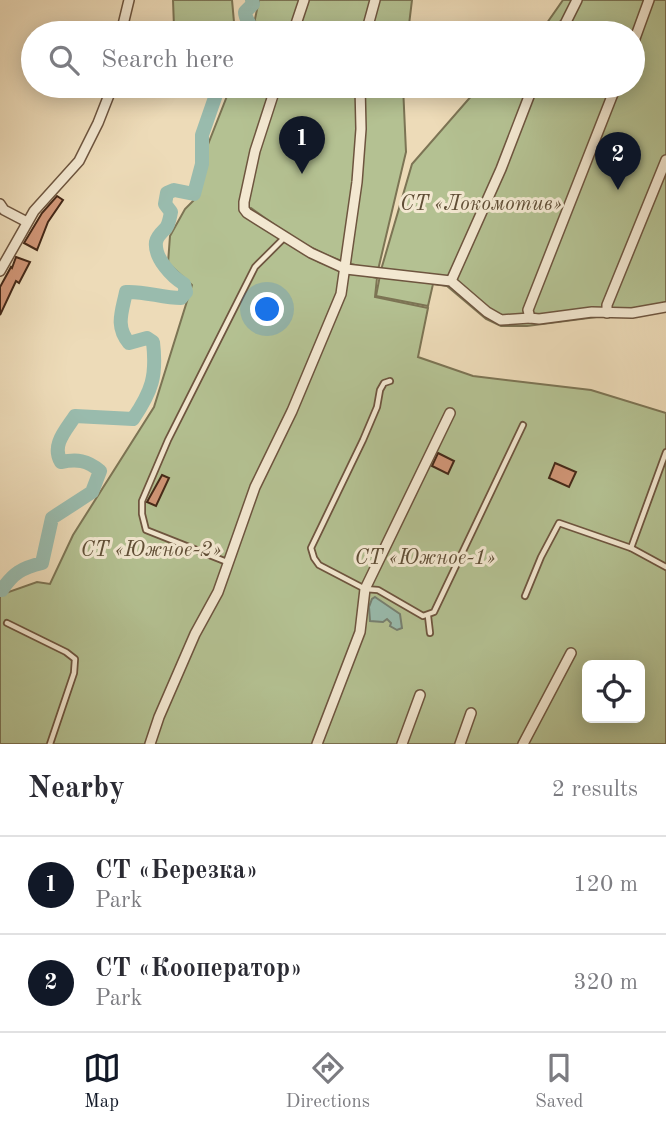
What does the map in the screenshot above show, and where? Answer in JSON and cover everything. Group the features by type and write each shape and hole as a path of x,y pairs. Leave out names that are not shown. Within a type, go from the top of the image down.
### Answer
{"street":[{"path":"124,21 129,0"},
{"path":"297,21 304,0"},
{"path":"369,21 375,0"},
{"path":"566,21 577,0"},
{"path":"641,21 649,0"},
{"path":"0,271 34,211 79,161 108,98"},
{"path":"272,98 255,151 244,209 311,254 346,269 451,281 486,312 501,320 551,319 570,314 632,313 666,307"},
{"path":"150,744 189,649 218,592 255,487 292,411 341,294 357,182 360,98"},
{"path":"451,281 501,169 528,98"},
{"path":"530,318 528,310 532,298 611,98"},
{"path":"607,313 607,305 666,160"},
{"path":"0,204 4,210 27,222"},
{"path":"317,744 360,632 365,589 450,413"},
{"path":"523,744 571,653"},
{"path":"402,744 420,695"},
{"path":"460,744 471,713"}],"lane":[{"path":"227,562 146,530 142,501 189,394 255,267 286,237"},
{"path":"390,381 384,383 380,390 377,407 363,440 311,548 320,565 365,589 378,590 424,616 434,612 523,425"},
{"path":"631,548 666,452"},
{"path":"525,596 559,523 631,548 666,567"},
{"path":"428,616 430,633"},
{"path":"7,623 75,659 74,673 50,744"}],"green space":[{"path":"173,0 232,0 234,21 174,21"},
{"path":"259,0 412,0 409,21 255,19"},
{"name":"СТ «Локомотив»","path":"563,0 666,0 666,308 527,326 501,326 486,319 447,286 433,284 428,306 376,296 412,164 470,98 645,98 645,21 548,21"},
{"name":"СТ «Южное-1»","path":"226,98 404,98 406,152 378,270 326,255 296,239 251,208 244,215 319,262 377,278 375,297 428,308 418,357 473,376 591,390 666,413 666,744 0,744 0,595 37,582 50,584 73,535 154,407 192,285 168,263 170,236 185,209 198,196 207,147"}],"shaded area":[{"path":"375,597 400,614 402,628 397,630 390,626 391,623 387,619 383,622 370,621 369,607"}],"building":[{"path":"57,196 63,200 48,222 37,250 24,243 42,213"},
{"path":"16,257 30,262 19,283 16,281 0,315 0,287"},
{"path":"438,453 454,461 448,474 432,466"},
{"path":"555,463 576,472 569,487 549,478"},
{"path":"162,475 169,478 156,506 147,502"}],"waterway":[{"path":"248,21 245,12 253,4 252,0"},
{"path":"0,590 19,572 42,563 52,518 92,492 100,471 82,461 61,462 58,456 61,438 75,416 133,419 149,391 154,364 153,342 147,338 129,343 125,337 121,319 126,292 181,298 186,292 184,284 169,272 161,260 156,242 170,218 171,212 165,204 167,193 174,190 194,194 202,164 202,135 215,98"}],"place":[{"name":"СТ «Березка»","path":"302,174"},
{"name":"СТ «Кооператор»","path":"618,190"}],"park label":[{"name":"СТ «Южное-2»","path":"151,549"}]}
